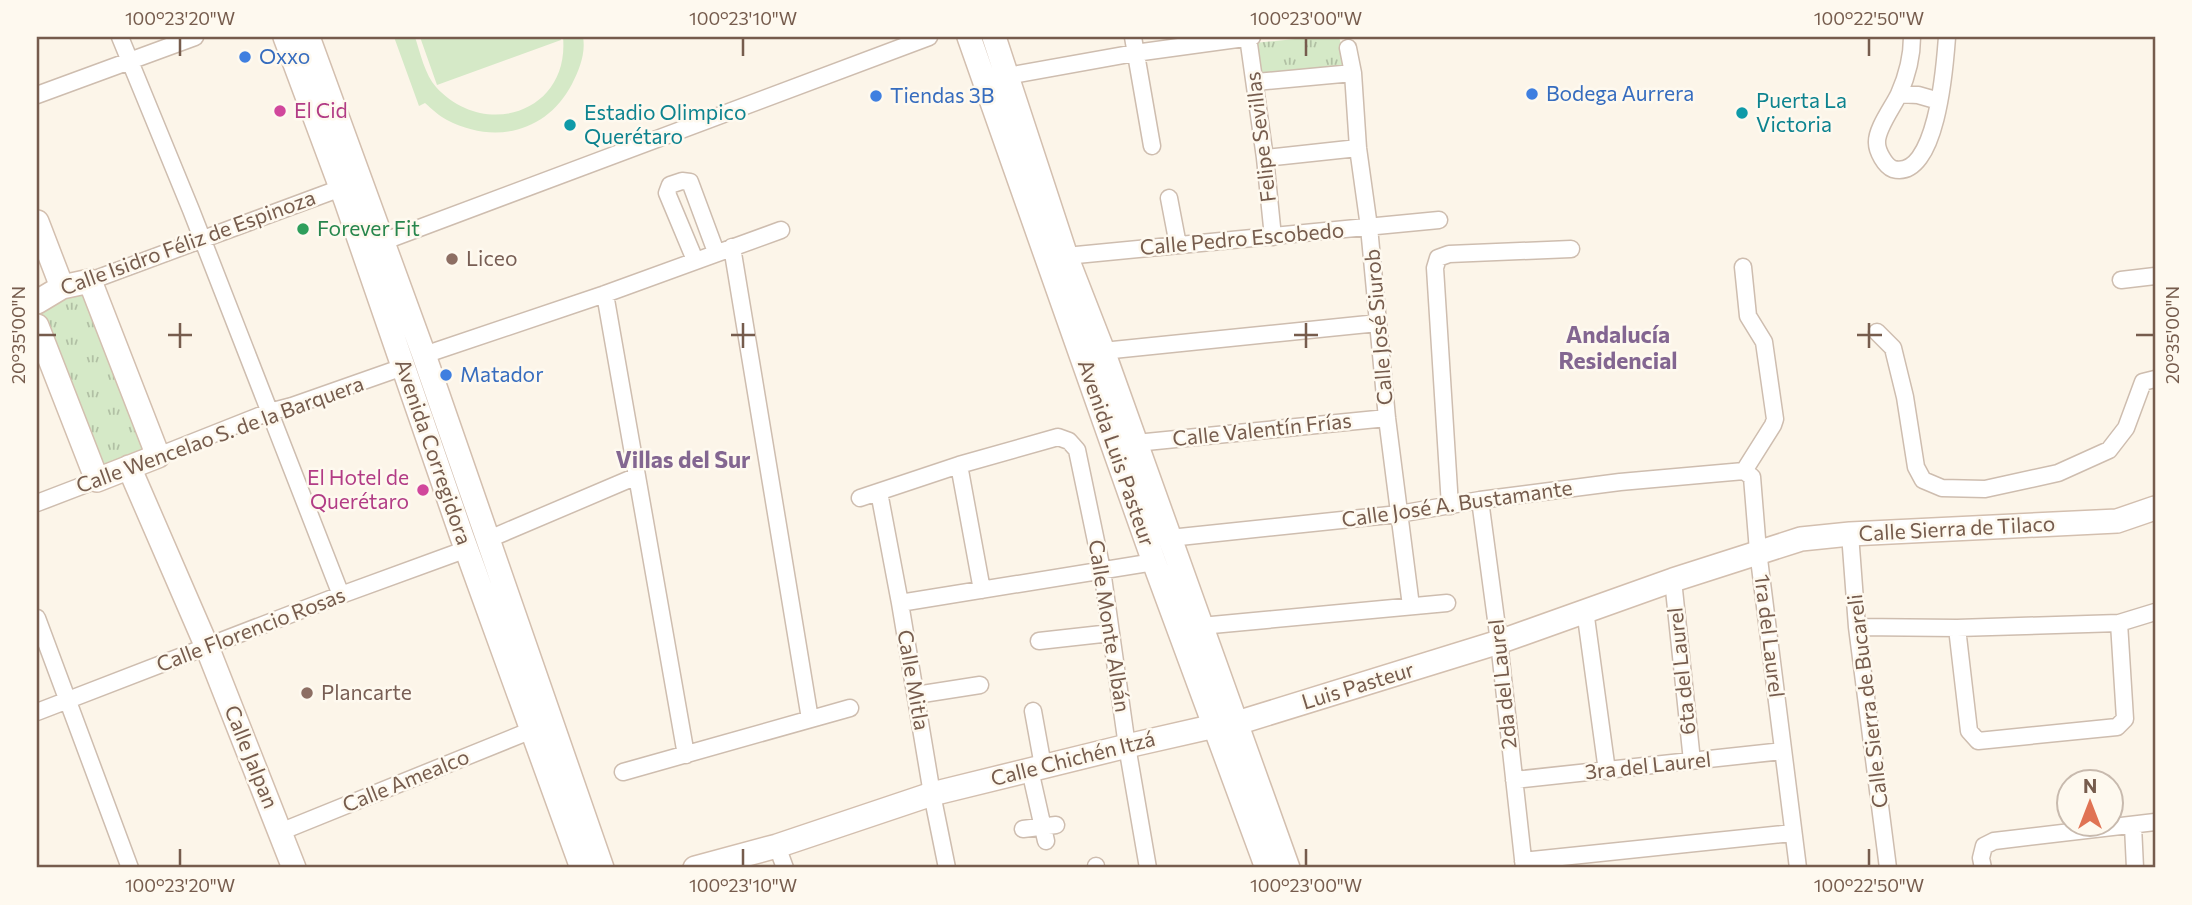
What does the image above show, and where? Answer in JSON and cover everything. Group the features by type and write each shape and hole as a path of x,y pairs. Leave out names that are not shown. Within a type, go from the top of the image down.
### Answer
{"main road":[{"name":"Avenida Corregidora","path":"285,37 582,868"},
{"name":"Avenida Corregidora","path":"308,37 424,355 603,868"},
{"name":"Avenida Luis Pasteur","path":"969,37 1031,183 1058,263 1087,370 1154,562 1288,868"},
{"name":"Avenida Luis Pasteur","path":"993,37 1007,76 1031,183"},
{"path":"37,222 62,287"},
{"name":"Avenida Luis Pasteur","path":"1058,263 1103,351 1201,626 1267,868"},
{"path":"90,281 158,456"},
{"name":"Calle Isidro Féliz de Espinoza","path":"37,302 62,287 90,281"},
{"path":"37,326 45,371 97,480"},
{"name":"Calle Wencelao S. de la Barquera","path":"97,480 158,456"},
{"name":"Calle Jalpan","path":"129,467 207,647 294,868"},
{"name":"Calle Sierra de Tilaco","path":"1758,551 1801,539 1850,534 2117,521 2155,508"},
{"name":"1ra del Laurel","path":"1499,642 1758,551"},
{"name":"Luis Pasteur","path":"1226,724 1499,642"},
{"name":"Calle Chichén Itzá","path":"695,868 777,846 932,794 1226,724"}],"street":[{"path":"120,37 341,595"},
{"path":"37,95 195,37"},
{"path":"382,242 929,37"},
{"path":"1007,76 1134,45 1250,37"},
{"name":"Felipe Sevillas","path":"1250,37 1273,237"},
{"path":"1912,37 1909,65 1899,94 1877,136 1880,153 1892,169 1913,166 1921,159 1930,138 1945,68 1947,37"},
{"name":"Calle José Siurob","path":"1346,41 1353,73 1358,148 1369,227 1387,418 1411,606"},
{"path":"1134,45 1152,146"},
{"path":"1256,82 1353,73"},
{"path":"1899,94 1918,94 1938,101"},
{"path":"1265,158 1358,148"},
{"path":"695,260 667,193 670,185 682,181 690,182 724,250 810,719"},
{"name":"Calle Isidro Féliz de Espinoza","path":"90,281 341,188"},
{"path":"1169,198 1178,245"},
{"name":"Calle Pedro Escobedo","path":"1058,263 1178,245 1439,220"},
{"path":"424,355 605,294 781,230"},
{"path":"1450,506 1434,268 1438,258 1449,254 1571,249"},
{"path":"1743,267 1748,317 1764,342 1774,419 1773,425 1744,471 1752,477 1758,551"},
{"path":"2121,280 2155,276"},
{"path":"605,294 686,755"},
{"path":"1103,351 1378,323"},
{"path":"1877,332 1893,348 1905,397 1916,467 1923,480 1942,488 1985,489 2058,473 2109,450 2126,428 2143,382 2155,379"},
{"name":"Calle Wencelao S. de la Barquera","path":"158,456 270,412 404,367"},
{"name":"Calle Valentín Frías","path":"1136,443 1387,418"},
{"name":"Calle Monte Albán","path":"959,465 1058,437 1069,441 1077,450 1102,570 1127,746 1148,868"},
{"path":"860,498 959,465 982,590"},
{"name":"Calle José A. Bustamante","path":"1170,538 1399,514 1480,500 1620,482 1744,471"},
{"path":"489,539 637,476"},
{"name":"Calle Wencelao S. de la Barquera","path":"37,503 97,480"},
{"name":"Calle Mitla","path":"879,492 947,868"},
{"name":"2da del Laurel","path":"1480,500 1524,864"},
{"name":"Calle Sierra de Bucareli","path":"1850,534 1857,627 1888,868"},
{"name":"Calle Florencio Rosas","path":"37,712 341,595 467,550"},
{"name":"1ra del Laurel","path":"1758,551 1798,868"},
{"path":"900,603 1154,562"},
{"name":"6ta del Laurel","path":"1673,580 1692,761"},
{"path":"1201,626 1447,603"},
{"path":"1585,610 1607,771"},
{"path":"1857,627 1957,628 2119,623 2155,612"},
{"path":"37,618 130,868"},
{"path":"1957,628 1969,731 1978,741 2117,727 2125,719 2119,623"},
{"path":"1039,641 1111,633"},
{"path":"916,695 980,685"},
{"path":"623,772 850,708"},
{"path":"1023,829 1048,831 1037,768 1033,711"},
{"name":"Calle Amealco","path":"280,832 532,730"},
{"name":"3ra del Laurel","path":"1514,780 1783,751"},
{"path":"1983,868 1981,858 1984,846 1994,841 2155,822"},
{"path":"2133,826 2135,868"},
{"path":"1524,864 1792,833"},
{"path":"777,846 785,868"}],"green space":[{"path":"394,37 415,37 432,82 456,103 477,112 499,115 520,110 539,100 553,84 562,63 563,37 583,37 584,49 572,84 549,113 518,129 483,132 447,120 425,103 419,106"},
{"path":"420,37 560,37 561,40 437,85"},
{"path":"1339,37 1349,71 1259,79 1254,43"},
{"path":"85,292 149,453 100,473 37,318 37,310 68,295"}],"place":[{"name":"Oxxo","path":"245,57"},
{"name":"Bodega Aurrera","path":"1532,94"},
{"name":"Tiendas 3B","path":"876,96"},
{"name":"El Cid","path":"280,111"},
{"name":"Puerta La Victoria","path":"1742,113"},
{"name":"Estadio Olimpico Querétaro","path":"570,125"},
{"name":"Forever Fit","path":"303,229"},
{"name":"Liceo","path":"452,259"},
{"name":"Matador","path":"446,375"},
{"name":"El Hotel de Querétaro","path":"423,490"},
{"name":"Plancarte","path":"307,693"}],"district":[{"name":"Andalucía Residencial","path":"1618,348"},
{"name":"Villas del Sur","path":"683,460"}]}
